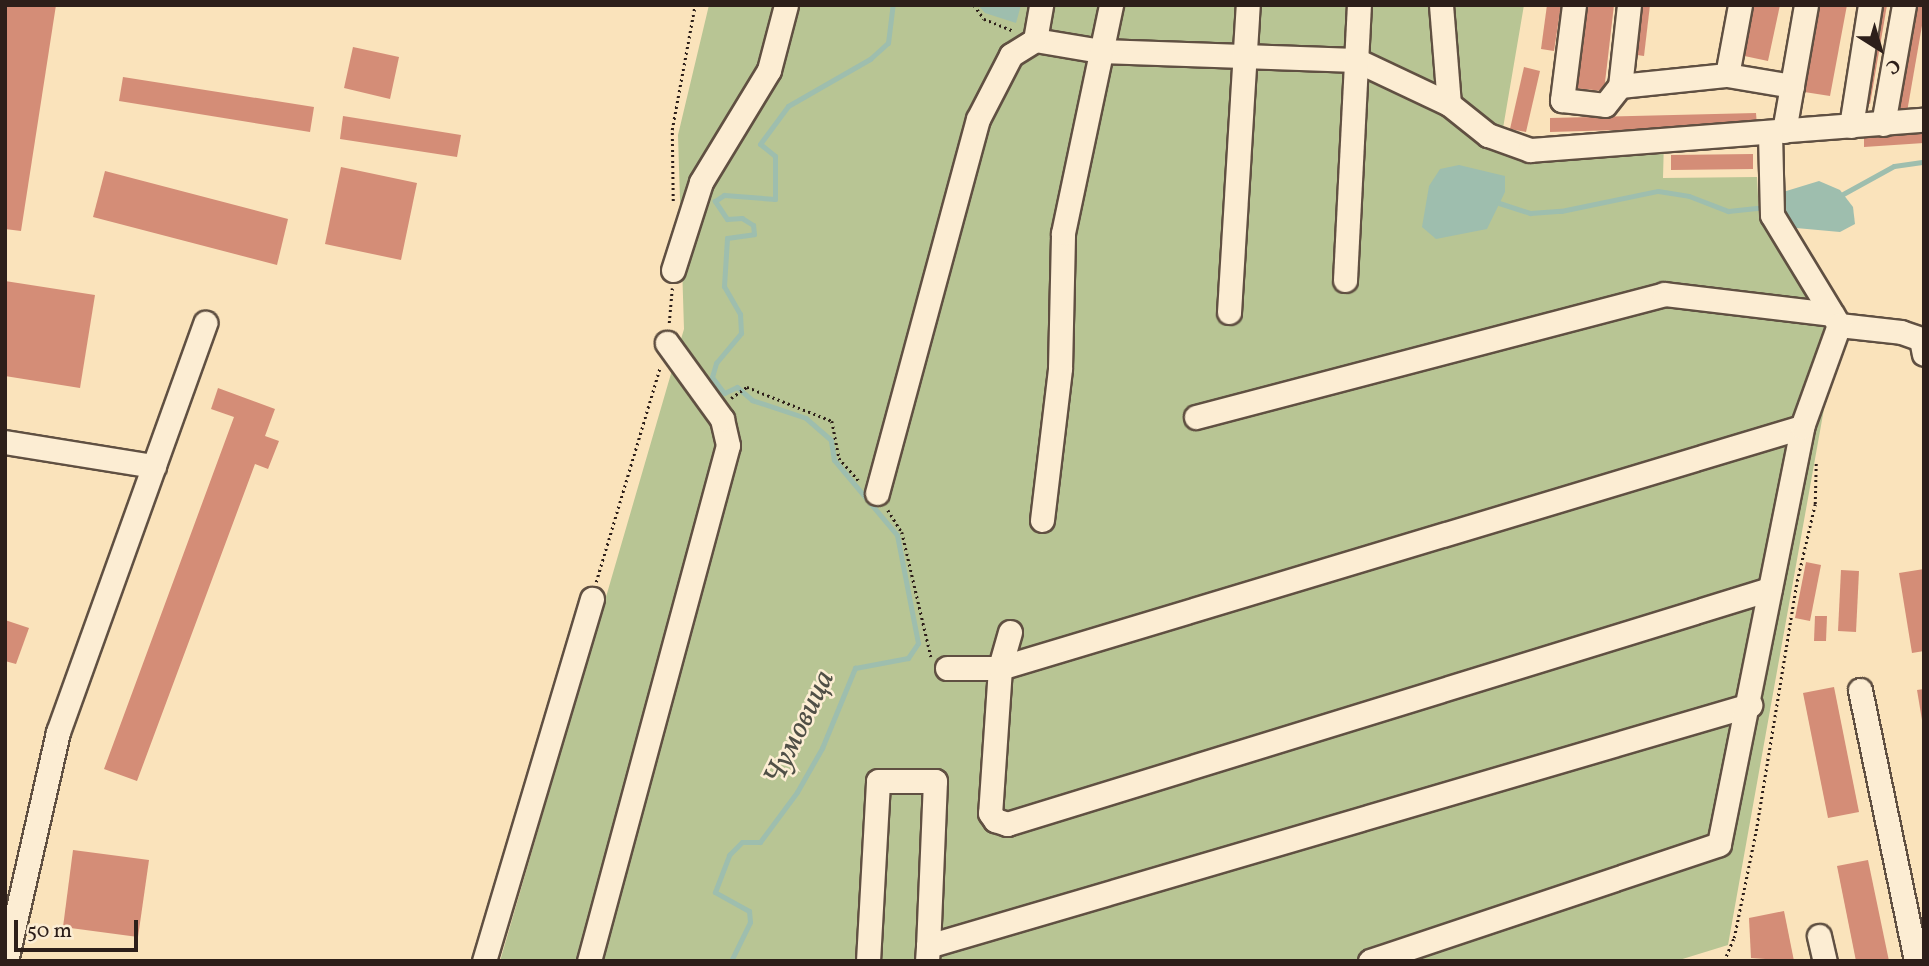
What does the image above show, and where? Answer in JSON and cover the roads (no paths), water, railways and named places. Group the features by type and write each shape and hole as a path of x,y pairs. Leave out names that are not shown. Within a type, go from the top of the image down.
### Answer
{"street":[{"path":"673,270 701,181 769,70 786,5"},
{"path":"1035,40 1041,5"},
{"path":"1042,520 1060,368 1063,233 1111,5"},
{"path":"1229,312 1248,5"},
{"path":"1345,280 1359,5"},
{"path":"1441,5 1449,104"},
{"path":"1574,5 1562,100 1605,105 1620,86 1629,5"},
{"path":"1727,75 1740,5"},
{"path":"1370,961 1719,844 1750,705 1802,427 1835,319 1772,215 1777,132 1792,86 1806,5"},
{"path":"1851,126 1870,5"},
{"path":"1883,124 1903,5"},
{"path":"877,493 978,119 1011,55 1035,40 1101,51 1245,59 1356,60 1449,104 1488,135 1531,150 1924,120"},
{"path":"1620,86 1727,75 1792,86"},
{"path":"1196,417 1664,295 1835,319 1901,332 1921,339 1924,354"},
{"path":"6,961 58,732 205,323"},
{"path":"589,961 728,445 722,419 667,343"},
{"path":"947,668 1000,668 1802,427"},
{"path":"5,442 154,466"},
{"path":"1010,632 1000,668 990,813 995,820 1007,824 1770,589"},
{"path":"484,961 592,599"},
{"path":"1860,690 1918,952"},
{"path":"869,961 878,781 934,781 928,953 1750,705"},
{"path":"1819,936 1825,961"}],"waterway":[{"name":"Чумовица","path":"731,961 750,922 749,911 715,892 729,855 742,842 760,842 797,792 822,748 855,668 908,658 918,643 897,535 834,460 831,440 806,418 752,400 737,387 724,393 712,377 716,363 741,333 740,314 724,286 727,238 754,234 753,225 742,218 727,219 715,201 724,195 775,199 775,156 760,144 788,106 870,59 888,43 893,5"},
{"path":"1843,194 1894,166 1924,162"},
{"path":"1499,203 1530,213 1561,211 1658,191 1689,196 1728,211 1759,208"}]}
